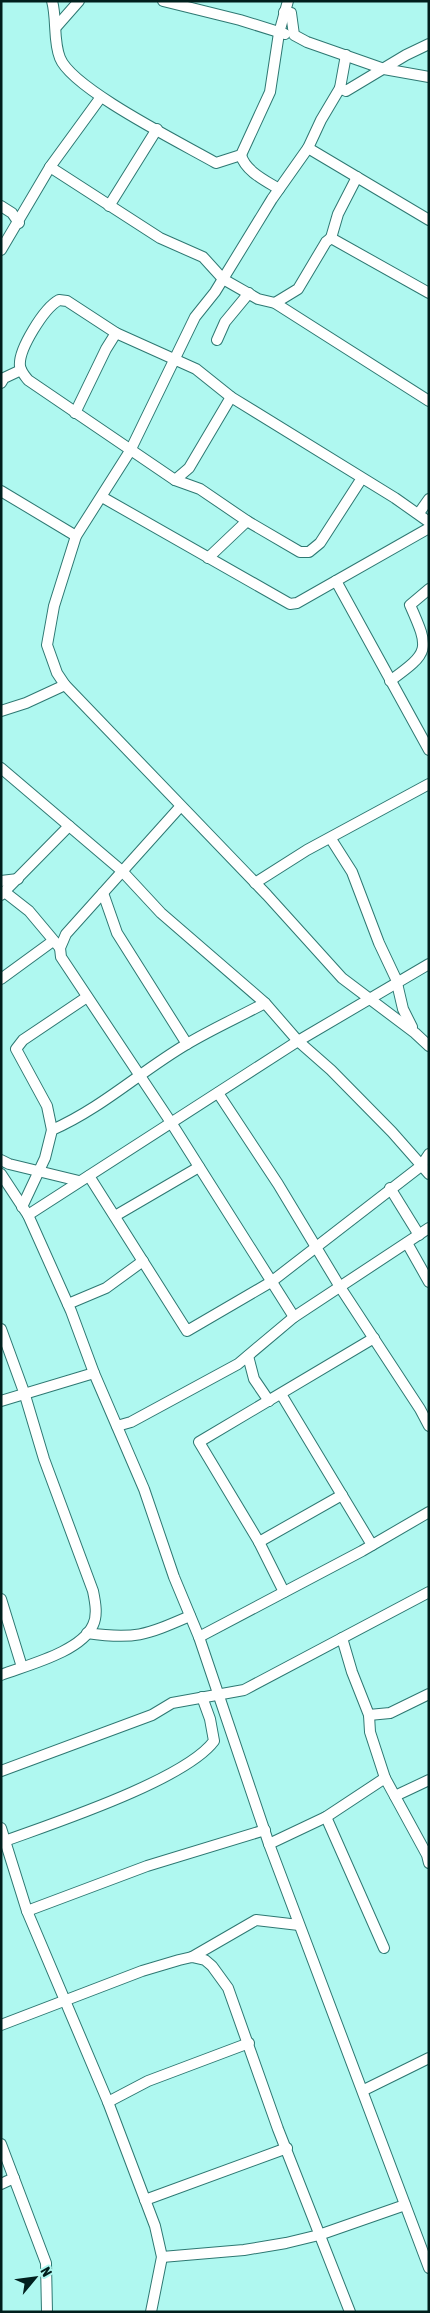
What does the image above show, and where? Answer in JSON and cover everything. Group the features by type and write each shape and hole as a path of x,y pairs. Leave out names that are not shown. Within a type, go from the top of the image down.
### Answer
{"street":[{"path":"52,1 57,26 57,48 63,64 73,76 100,97 216,163 241,155"},
{"path":"57,26 79,1"},
{"path":"163,1 240,20 296,37 384,69 429,77"},
{"path":"279,189 253,171 242,160 241,155 270,92 279,33 288,1"},
{"path":"284,12 291,13 293,31 296,37"},
{"path":"340,88 346,91 429,44"},
{"path":"346,55 340,88 321,120 308,148 279,189 224,279 195,317 172,359 130,451 76,536 54,606 47,645 57,673 65,684 180,806 256,883 342,978 415,1033 429,1046"},
{"path":"1,250 19,223 50,167 100,97"},
{"path":"109,206 158,129"},
{"path":"308,148 429,220"},
{"path":"50,167 160,238 203,257 224,279 258,299 275,303 429,401"},
{"path":"275,303 298,289 326,242 331,238 338,214 357,177"},
{"path":"1,206 12,213 19,223"},
{"path":"331,238 429,293"},
{"path":"217,340 225,322 249,293"},
{"path":"362,478 320,543 309,552 300,552 247,521 200,489 174,480 148,460 130,451 75,413 28,380 21,370 21,359 44,311 58,300 67,301 116,333 196,369 231,397 419,513 429,522"},
{"path":"75,413 106,349 116,333"},
{"path":"1,383 4,378 21,370"},
{"path":"174,480 189,468 231,397"},
{"path":"1,491 76,536"},
{"path":"102,497 290,604 297,603 429,528"},
{"path":"419,513 429,499"},
{"path":"208,558 247,521"},
{"path":"336,581 429,750"},
{"path":"390,681 418,659 424,650 422,632 410,605 429,589"},
{"path":"1,711 26,704 65,684"},
{"path":"1,768 122,872 161,913 265,1003 298,1041 331,1070 392,1132 429,1174"},
{"path":"256,883 307,850 429,784"},
{"path":"1,979 56,945 180,806"},
{"path":"69,826 3,894 29,911 56,945 61,957 172,1124 294,1317"},
{"path":"331,838 352,872 397,982 405,1014 415,1033"},
{"path":"1,881 18,879"},
{"path":"103,893 117,933 187,1044"},
{"path":"25,1211 89,1176 298,1041 367,998 429,964"},
{"path":"25,1211 46,1158 52,1130 47,1106 16,1049 24,1040 87,997"},
{"path":"52,1130 82,1115 187,1044 265,1003"},
{"path":"218,1093 278,1184 340,1287 420,1409 429,1426"},
{"path":"89,1176 187,1330 271,1282 317,1249 390,1188 421,1166 429,1154"},
{"path":"1,1160 9,1164 79,1181"},
{"path":"114,1216 199,1167"},
{"path":"1,1174 25,1211 68,1304 94,1373 144,1489 174,1577 199,1637 270,1844 364,2090 404,2205 429,2268"},
{"path":"390,1188 419,1235"},
{"path":"117,1426 131,1422 238,1364 294,1317 429,1228"},
{"path":"407,1243 429,1282"},
{"path":"68,1304 106,1288 143,1261"},
{"path":"1,1329 24,1392 44,1459 93,1591 96,1614 94,1625 65,1650 1,1675"},
{"path":"284,1592 259,1542 199,1442 374,1338"},
{"path":"248,1356 254,1379 269,1401"},
{"path":"1,1401 24,1392 94,1373"},
{"path":"281,1394 372,1545"},
{"path":"259,1542 342,1495"},
{"path":"199,1637 372,1545 429,1512"},
{"path":"1,1771 152,1715 172,1703 244,1690 429,1592"},
{"path":"1,1599 22,1667"},
{"path":"87,1633 135,1637 157,1631 190,1616"},
{"path":"342,1638 352,1672 370,1714 370,1732 385,1778 427,1855 429,1864"},
{"path":"370,1714 390,1714 429,1694"},
{"path":"5,1841 116,1798 164,1777 197,1758 214,1741 210,1719 202,1698"},
{"path":"270,1844 326,1817 385,1778"},
{"path":"395,1796 429,1780"},
{"path":"326,1817 384,1948"},
{"path":"1,1828 28,1911 108,2102 155,2226 162,2257 152,2312"},
{"path":"28,1911 147,1866 265,1830"},
{"path":"1,2025 142,1971 192,1957 256,1920 300,1925"},
{"path":"192,1957 205,1960 221,1977 228,1988 319,2235 350,2312"},
{"path":"108,2102 148,2081 248,2043"},
{"path":"364,2090 429,2058"},
{"path":"1,2144 46,2263 47,2312"},
{"path":"145,2200 287,2148"},
{"path":"1,2184 14,2178"},
{"path":"162,2257 244,2250 319,2235 404,2205"}]}
